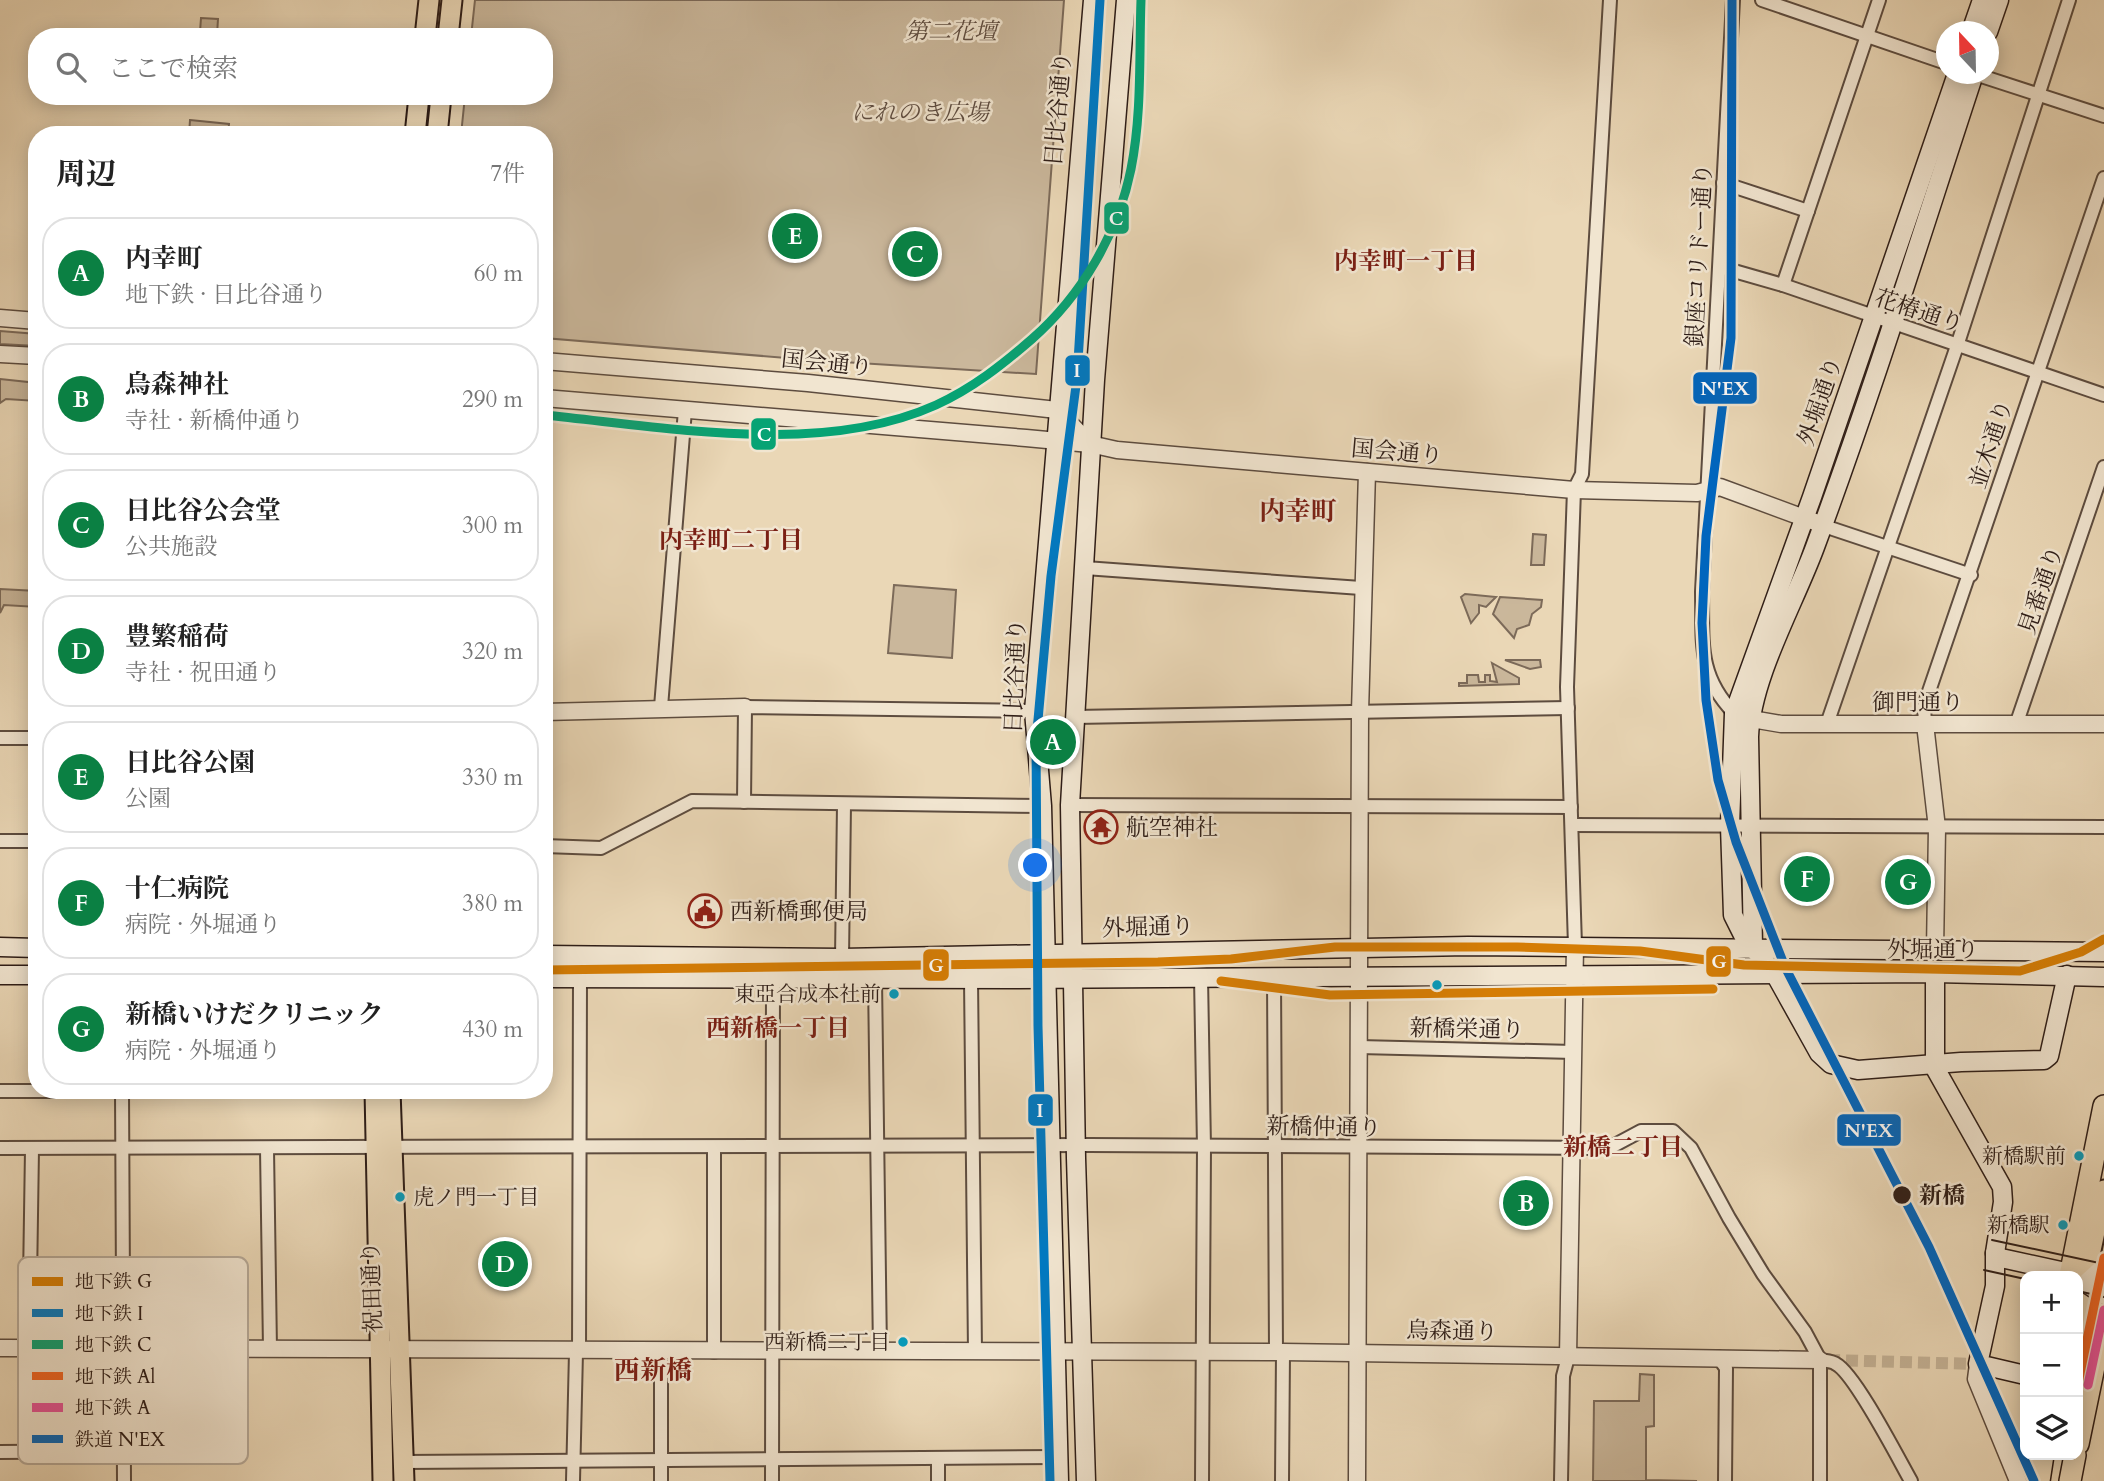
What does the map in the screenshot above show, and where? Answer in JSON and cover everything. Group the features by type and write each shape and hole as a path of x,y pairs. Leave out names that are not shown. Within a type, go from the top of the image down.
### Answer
{"highway":[{"path":"2074,1271 2104,1106"},
{"path":"2083,1420 2104,1318"},
{"path":"2039,1481 2042,1460"},
{"path":"2070,1481 2075,1460"}],"main road":[{"path":"426,28 429,0"},
{"path":"448,28 452,0"},
{"name":"日比谷通り","path":"1059,1481 1042,806 1034,711 1093,0"},
{"path":"1086,1481 1070,805 1090,444 1126,0"},
{"path":"1975,21 1982,0"},
{"path":"1992,21 1999,0"},
{"name":"外堀通り","path":"1883,321 1954,84"},
{"name":"外堀通り","path":"1753,947 1744,937 1733,915 1730,826 1742,716 1752,704 1883,321 1970,84"},
{"path":"416,126 418,105"},
{"path":"438,126 440,105"},
{"name":"外堀通り","path":"1742,716 1751,826 1753,947"},
{"name":"外堀通り","path":"553,955 842,958 1359,946 1753,947 2104,952"},
{"path":"0,947 28,948"},
{"path":"1753,947 1775,974 1827,1062 1858,1070 2044,1060 2049,1056 2067,975"},
{"path":"1935,973 1934,1064 2000,1182 2003,1194 1995,1254 1998,1268 1996,1286 1977,1371 2020,1375"},
{"name":"外堀通り","path":"553,978 1045,979 1935,973 2104,976"},
{"path":"0,975 28,975"},
{"name":"祝田通り","path":"376,1099 384,1149"},
{"name":"祝田通り","path":"389,1099 384,1149 390,1350 403,1472"},
{"path":"2077,1271 2090,1255 2104,1190"},
{"path":"1995,1254 2001,1258 2053,1271"},
{"path":"2083,1274 2104,1269"},
{"path":"2083,1282 2104,1295"},
{"name":"祝田通り","path":"383,1481 390,1350"}],"street":[{"path":"1561,1481 1563,1376 1568,1357 1573,1147 1575,946 1568,708 1574,490 1582,474 1610,0"},
{"name":"銀座コリドー通り","path":"1733,0 1708,490 1703,655 1712,688 1742,716"},
{"path":"1762,0 1797,5 1936,59"},
{"path":"1783,285 1879,0"},
{"path":"1827,724 1957,346 2069,0"},
{"path":"1999,83 2104,116"},
{"name":"並木通り","path":"1925,724 1924,706 1971,575 2036,370 2104,178"},
{"path":"1723,183 1808,211"},
{"name":"花椿通り","path":"1720,267 1783,285 2104,395"},
{"path":"0,318 28,320"},
{"path":"0,354 28,356"},
{"name":"国会通り","path":"553,362 808,383 1058,410"},
{"name":"国会通り","path":"553,399 1090,444 1117,450 1574,490 1697,493 1720,487 1814,522"},
{"path":"661,707 685,410"},
{"path":"1058,410 1090,444"},
{"name":"見番通り","path":"2016,725 2104,467"},
{"path":"1357,1481 1359,806 1362,588 1367,472"},
{"path":"1814,522 1971,575"},
{"path":"1085,568 1362,588"},
{"path":"553,712 661,707 1034,711"},
{"path":"744,802 745,707"},
{"path":"1074,718 1568,708"},
{"name":"御門通り","path":"1742,716 1827,724 2016,725 2103,722"},
{"path":"1925,724 1937,828 1935,950"},
{"path":"0,738 28,738"},
{"path":"553,846 601,848 692,801 1042,806"},
{"path":"842,958 844,804"},
{"path":"1070,805 1572,807"},
{"path":"1572,825 2104,827"},
{"path":"0,841 28,841"},
{"path":"1274,976 1282,1481"},
{"path":"1201,977 1204,1147 1202,1481"},
{"path":"573,1481 577,1352 580,978"},
{"path":"772,1481 773,979"},
{"path":"875,979 880,1352"},
{"path":"971,979 975,1352"},
{"name":"新橋栄通り","path":"1359,1047 1574,1052"},
{"path":"0,1091 28,1091"},
{"path":"122,1099 123,1257"},
{"name":"新橋仲通り","path":"0,1148 1573,1147 1613,1146 1641,1131 1673,1131 1685,1139 1763,1274 1805,1332 1820,1360"},
{"path":"713,1352 714,1148"},
{"path":"30,1257 32,1149"},
{"path":"267,1149 270,1349"},
{"name":"烏森通り","path":"0,1348 18,1347"},
{"name":"烏森通り","path":"248,1349 577,1352 1279,1352 1820,1360"},
{"path":"660,1481 661,1352"},
{"path":"1718,1357 1726,1368 1725,1481"},
{"path":"1820,1481 1820,1360 1834,1362 1842,1368 1867,1404 1911,1481"},
{"path":"1977,1371 2018,1481"},
{"path":"0,1452 18,1452"},
{"path":"403,1472 574,1462 1059,1457"},
{"path":"938,1458 938,1481"}],"green space":[{"path":"475,0 1064,0 1036,374 811,360 553,339 553,126 462,126 464,105 553,105 553,28 472,28"},
{"path":"201,18 218,19 217,28 200,28"},
{"path":"190,120 229,124 229,126 190,126"},
{"path":"0,331 28,333 28,346 0,344"},
{"path":"0,379 28,382 28,400 6,399 0,403"},
{"path":"1533,534 1546,535 1544,565 1531,565"},
{"path":"894,585 956,590 952,658 888,653"},
{"path":"0,589 28,591 28,606 4,605 0,613"},
{"path":"1465,594 1496,597 1486,607 1479,605 1479,613 1471,623 1461,597"},
{"path":"1500,597 1542,600 1541,607 1532,614 1529,625 1517,629 1514,638 1493,614"},
{"path":"1505,660 1540,660 1541,667 1530,669"},
{"path":"1492,663 1519,678 1519,684 1459,686 1459,683 1467,683 1467,675 1478,675 1479,682 1485,682 1485,675 1490,675 1490,681 1497,682"},
{"path":"1640,1374 1654,1375 1654,1426 1646,1427 1646,1480 1697,1481 1593,1481 1594,1401 1639,1401"}],"tunnel":[{"path":"1828,1360 1978,1364"}],"tram line":[{"path":"1992,1240 2104,1264"},
{"path":"1984,1270 2020,1278"},
{"path":"2083,1292 2104,1297"}],"metro line":[{"name":"I","path":"1050,1481 1038,1026 1036,742 1051,576 1077,378 1100,0"},
{"name":"C","path":"553,416 743,434 843,430 891,421 936,405 987,375 1032,339 1066,303 1095,262 1117,217 1135,148 1141,0"},
{"name":"G","path":"553,970 1158,962 1231,959 1335,947 1517,947 1640,951 1744,965 2020,971 2081,952 2104,939"},
{"name":"G","path":"1221,981 1330,995 1713,989"},
{"name":"Al","path":"2083,1359 2104,1258"},
{"name":"A","path":"2088,1385 2104,1310"}],"rail line":[{"name":"N'EX","path":"1732,0 1731,338 1706,536 1702,623 1706,700 1718,780 1736,842 1785,967 1929,1247 2034,1481"}],"place":[{"name":"日比谷公園","path":"795,236"},
{"name":"日比谷公会堂","path":"915,254"},
{"name":"内幸町","path":"1053,742"},
{"name":"航空神社","path":"1101,827"},
{"name":"十仁病院","path":"1807,879"},
{"name":"新橋いけだクリニック","path":"1908,882"},
{"name":"西新橋郵便局","path":"705,911"},
{"name":"東亞合成本社前","path":"894,994"},
{"name":"新橋駅前","path":"2079,1156"},
{"name":"新橋","path":"1902,1195"},
{"name":"虎ノ門一丁目","path":"400,1197"},
{"name":"烏森神社","path":"1526,1203"},
{"name":"新橋駅","path":"2063,1225"},
{"name":"豊繁稲荷","path":"505,1264"},
{"name":"西新橋二丁目","path":"903,1342"}],"district":[{"name":"内幸町一丁目","path":"1406,261"},
{"name":"内幸町","path":"1298,511"},
{"name":"内幸町二丁目","path":"731,540"},
{"name":"西新橋一丁目","path":"778,1028"},
{"name":"新橋二丁目","path":"1623,1147"},
{"name":"西新橋","path":"653,1370"}],"park label":[{"name":"第二花壇","path":"951,31"},
{"name":"にれのき広場","path":"920,112"}]}
